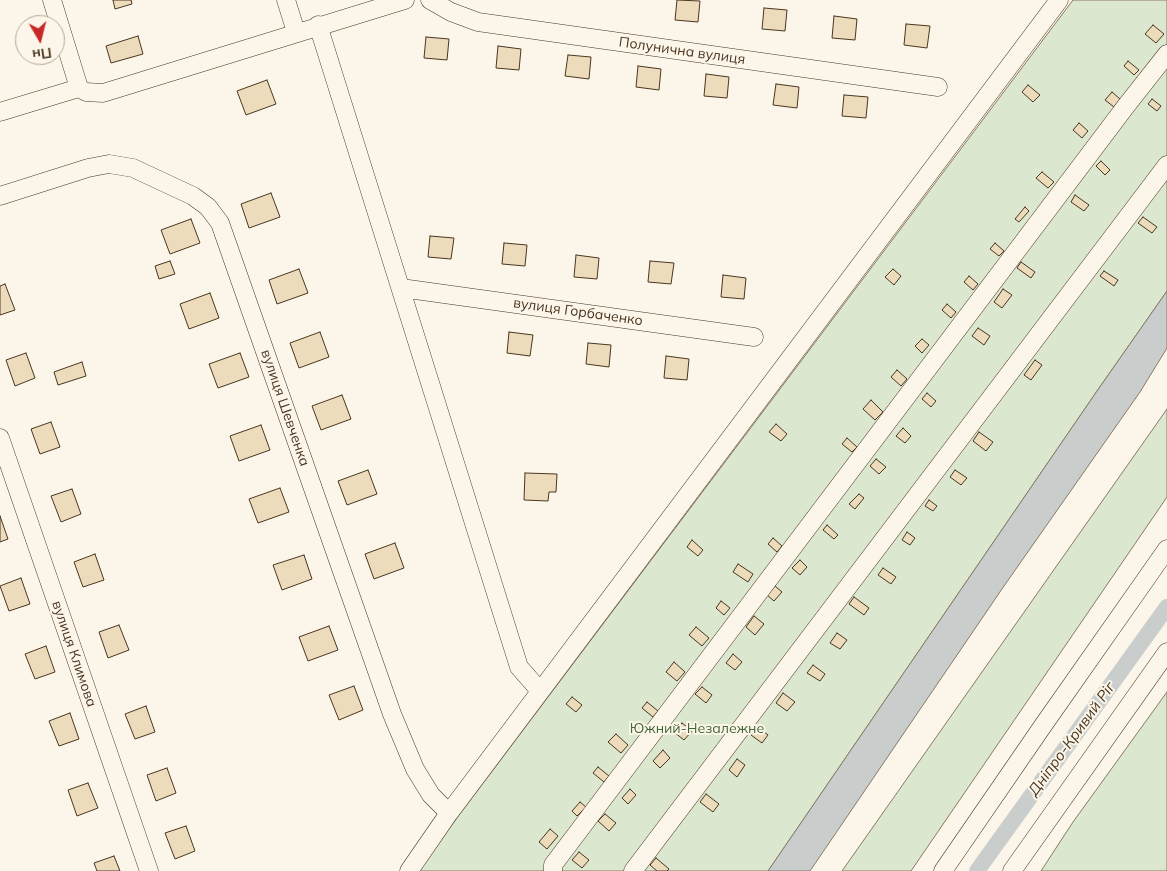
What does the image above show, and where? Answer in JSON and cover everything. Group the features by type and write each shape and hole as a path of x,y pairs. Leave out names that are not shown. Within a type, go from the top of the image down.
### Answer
{"street":[{"path":"52,0 79,88 86,92 103,93 318,25 404,0"},
{"path":"286,0 296,32"},
{"name":"Полунична вулиця","path":"430,0 451,12 478,22 938,86"},
{"path":"409,871 449,813 540,691 1059,0"},
{"path":"318,25 520,666 540,691"},
{"path":"553,871 553,865 564,849 1167,54"},
{"path":"0,112 79,88"},
{"name":"вулиця Шевченка","path":"0,196 88,168 109,164 133,168 193,196 208,207 220,223 392,714 415,769 431,795 449,813"},
{"path":"633,871 1167,165"},
{"name":"вулиця Горбаченко","path":"401,288 754,337"},
{"name":"вулиця Климова","path":"0,438 149,871"},
{"path":"943,871 1167,549"},
{"path":"1012,871 1167,652"}],"green space":[{"name":"Южний-Незалежне","path":"1073,0 1167,0 1167,291 768,871 415,871 429,855"},
{"path":"1167,409 1167,497 911,871 842,871"},
{"path":"1167,692 1167,871 1041,871 1073,822"}],"shaded area":[{"path":"1167,291 1167,348 1140,392 1004,586 810,871 768,871 1097,391"}],"building":[{"path":"113,0 131,0 132,4 115,9"},
{"path":"677,0 700,1 698,22 675,20"},
{"path":"764,8 787,10 785,31 762,29"},
{"path":"834,16 857,19 855,40 832,38"},
{"path":"906,24 930,26 927,48 904,45"},
{"path":"1153,25 1164,34 1156,43 1145,34"},
{"path":"138,36 143,54 111,63 106,46"},
{"path":"426,37 449,39 447,60 424,58"},
{"path":"498,46 521,49 519,70 496,68"},
{"path":"568,55 591,57 589,79 565,76"},
{"path":"1128,61 1139,70 1134,75 1124,66"},
{"path":"638,66 661,69 659,90 636,87"},
{"path":"706,74 729,77 727,98 704,96"},
{"path":"267,80 276,104 246,115 237,91"},
{"path":"776,84 799,87 797,108 773,105"},
{"path":"1028,85 1040,95 1033,102 1022,92"},
{"path":"1112,92 1120,99 1114,107 1105,100"},
{"path":"844,95 868,97 866,118 842,116"},
{"path":"1152,99 1161,106 1157,111 1148,104"},
{"path":"1079,123 1088,131 1082,138 1073,130"},
{"path":"1101,161 1110,170 1105,175 1096,166"},
{"path":"1042,172 1054,182 1048,188 1036,178"},
{"path":"271,193 280,217 249,228 241,204"},
{"path":"1075,195 1089,205 1084,211 1071,202"},
{"path":"1025,207 1029,211 1019,222 1015,219"},
{"path":"1143,217 1157,227 1152,233 1138,223"},
{"path":"191,219 200,243 170,254 161,230"},
{"path":"430,236 454,238 451,259 428,257"},
{"path":"504,243 527,245 525,266 502,264"},
{"path":"995,243 1004,251 999,256 990,249"},
{"path":"576,255 599,258 597,279 574,277"},
{"path":"170,261 175,274 159,279 155,266"},
{"path":"650,261 674,263 671,284 648,282"},
{"path":"1021,262 1035,272 1031,278 1017,268"},
{"path":"299,269 308,293 277,304 269,280"},
{"path":"893,269 901,276 894,285 885,277"},
{"path":"1104,271 1118,280 1114,286 1100,276"},
{"path":"723,275 746,278 744,299 721,297"},
{"path":"969,276 978,284 973,290 964,282"},
{"path":"5,284 15,310 0,315 0,286"},
{"path":"1003,289 1012,295 1002,308 994,302"},
{"path":"210,293 219,318 189,329 180,304"},
{"path":"947,304 956,312 951,318 942,310"},
{"path":"978,328 990,336 984,345 972,336"},
{"path":"320,332 329,357 299,368 290,343"},
{"path":"509,332 533,335 530,356 507,353"},
{"path":"922,339 929,345 922,353 915,346"},
{"path":"588,343 611,345 609,367 586,364"},
{"path":"26,353 35,378 15,386 6,360"},
{"path":"240,353 249,377 218,388 209,364"},
{"path":"666,356 689,359 687,380 664,378"},
{"path":"1035,360 1042,365 1031,380 1024,375"},
{"path":"82,362 86,376 58,385 54,372"},
{"path":"897,370 907,379 901,386 891,377"},
{"path":"927,393 936,401 931,407 922,399"},
{"path":"342,395 351,419 321,430 312,406"},
{"path":"871,400 883,412 875,420 863,409"},
{"path":"51,422 60,447 40,454 31,429"},
{"path":"776,424 787,434 781,441 769,432"},
{"path":"261,425 270,450 239,461 230,436"},
{"path":"903,428 911,436 905,443 896,436"},
{"path":"979,432 993,442 986,451 973,441"},
{"path":"847,438 857,447 852,452 842,444"},
{"path":"876,459 886,467 879,474 870,466"},
{"path":"368,470 377,494 347,505 338,481"},
{"path":"955,470 967,478 961,485 950,477"},
{"path":"525,473 557,474 556,492 549,492 548,501 524,500"},
{"path":"280,488 289,512 258,523 249,499"},
{"path":"72,489 81,514 61,522 51,496"},
{"path":"859,494 864,498 855,509 849,504"},
{"path":"929,500 937,506 933,511 925,506"},
{"path":"0,516 8,539 0,542"},
{"path":"827,525 838,535 834,539 823,530"},
{"path":"907,532 915,538 910,545 902,540"},
{"path":"773,538 782,546 777,552 768,544"},
{"path":"692,540 703,550 698,556 687,547"},
{"path":"395,543 404,568 374,579 365,554"},
{"path":"95,554 104,580 83,587 74,562"},
{"path":"304,555 312,579 282,590 273,565"},
{"path":"800,560 807,567 800,575 792,568"},
{"path":"738,564 753,574 748,582 733,572"},
{"path":"883,568 896,577 891,584 878,575"},
{"path":"21,578 30,604 9,611 0,586"},
{"path":"775,586 782,592 774,601 767,595"},
{"path":"854,597 869,608 864,615 849,604"},
{"path":"721,601 730,608 724,615 716,608"},
{"path":"754,616 764,624 755,635 746,627"},
{"path":"119,625 129,650 108,658 99,632"},
{"path":"329,626 338,650 308,661 299,637"},
{"path":"696,627 709,638 702,646 689,635"},
{"path":"837,633 847,640 840,649 830,643"},
{"path":"46,646 55,672 35,679 25,654"},
{"path":"733,654 742,662 735,670 726,663"},
{"path":"674,662 685,672 677,681 666,672"},
{"path":"813,665 825,674 820,681 807,673"},
{"path":"354,686 363,710 339,720 329,695"},
{"path":"702,687 712,695 706,703 695,694"},
{"path":"783,693 795,702 787,711 776,703"},
{"path":"572,697 582,705 576,712 566,704"},
{"path":"647,702 658,711 653,717 642,708"},
{"path":"146,706 155,732 135,739 125,714"},
{"path":"70,713 79,739 59,746 49,721"},
{"path":"682,723 692,731 684,740 674,732"},
{"path":"756,726 768,735 762,743 751,735"},
{"path":"616,734 628,745 621,753 608,742"},
{"path":"663,750 670,758 660,768 653,761"},
{"path":"737,759 745,765 737,777 729,770"},
{"path":"598,767 609,776 604,782 593,773"},
{"path":"167,768 176,793 156,801 147,775"},
{"path":"88,783 98,808 77,816 68,790"},
{"path":"630,789 636,795 628,804 622,798"},
{"path":"706,794 719,804 713,812 700,802"},
{"path":"580,802 586,807 577,816 572,811"},
{"path":"605,814 616,823 609,831 598,821"},
{"path":"186,826 195,851 175,859 165,833"},
{"path":"550,829 558,836 547,849 539,842"},
{"path":"579,852 589,860 582,868 572,860"},
{"path":"114,856 120,871 97,871 94,863"},
{"path":"656,858 669,869 667,871 657,871 650,865"}],"waterway":[{"name":"Дніпро-Кривий Ріг","path":"977,871 1167,607"}]}
